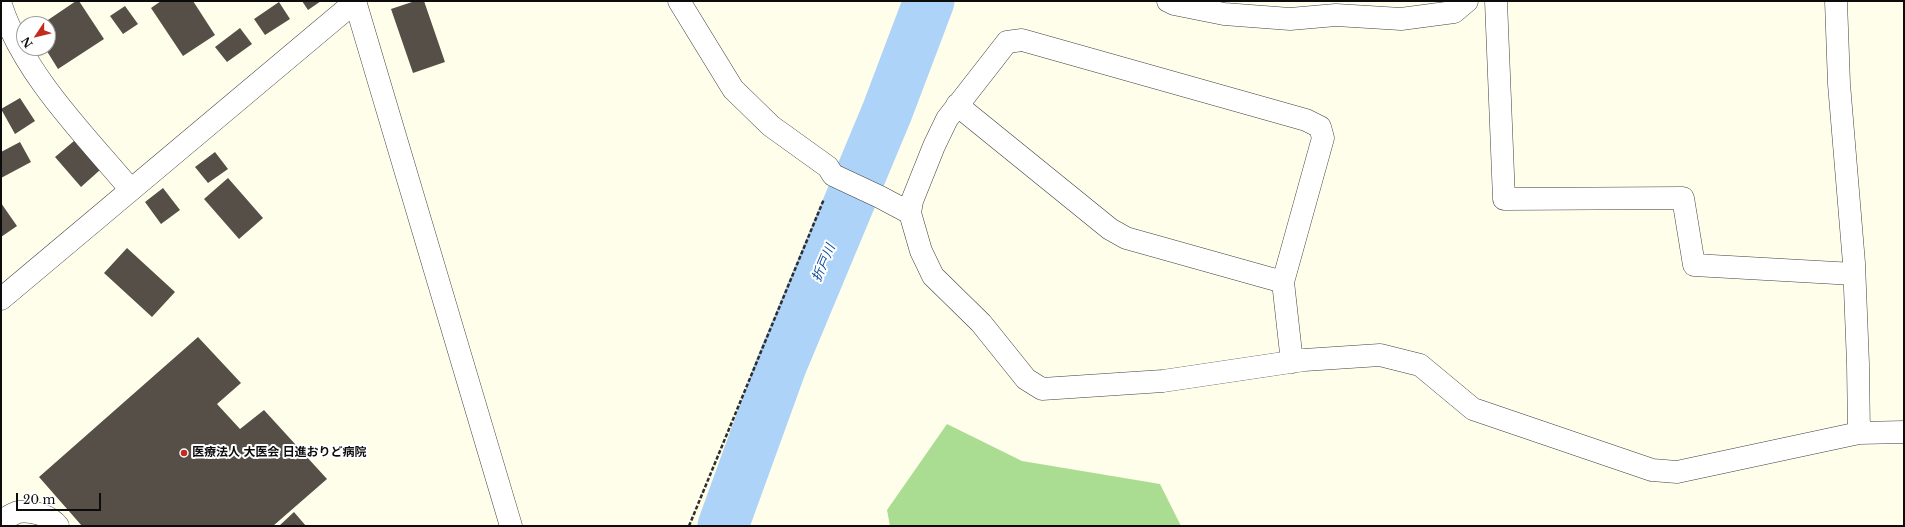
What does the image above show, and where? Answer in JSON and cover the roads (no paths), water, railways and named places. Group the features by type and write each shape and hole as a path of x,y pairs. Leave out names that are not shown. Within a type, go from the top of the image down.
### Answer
{"street":[{"path":"1,299 356,1 511,526"},
{"path":"679,1 733,89 771,126 828,167 834,176 880,197 910,213"},
{"path":"1168,1 1174,4 1224,14 1290,19 1336,15 1401,19 1454,12 1467,1"},
{"path":"1496,1 1504,198 1683,198 1694,265 1854,274"},
{"path":"1836,1 1838,84 1854,274 1859,433"},
{"path":"1,5 6,22 30,66 69,117 130,190"},
{"path":"1292,362 1283,282 1323,138 1320,127 1306,120 1022,40 1007,42 947,118 912,201 910,213 921,251 933,276 981,323 1026,379 1042,389 1163,381 1292,362 1348,356 1380,355 1420,365 1473,409 1652,470 1677,472 1859,433 1904,432"},
{"path":"957,105 1110,229 1126,238 1283,282"},
{"path":"1,521 18,512 39,513 55,522 58,526"}],"waterway":[{"name":"折戸川","path":"723,526 781,366 887,112 929,1"}],"place":[{"name":"医療法人 大医会 日進おりど病院","path":"184,453"}]}
